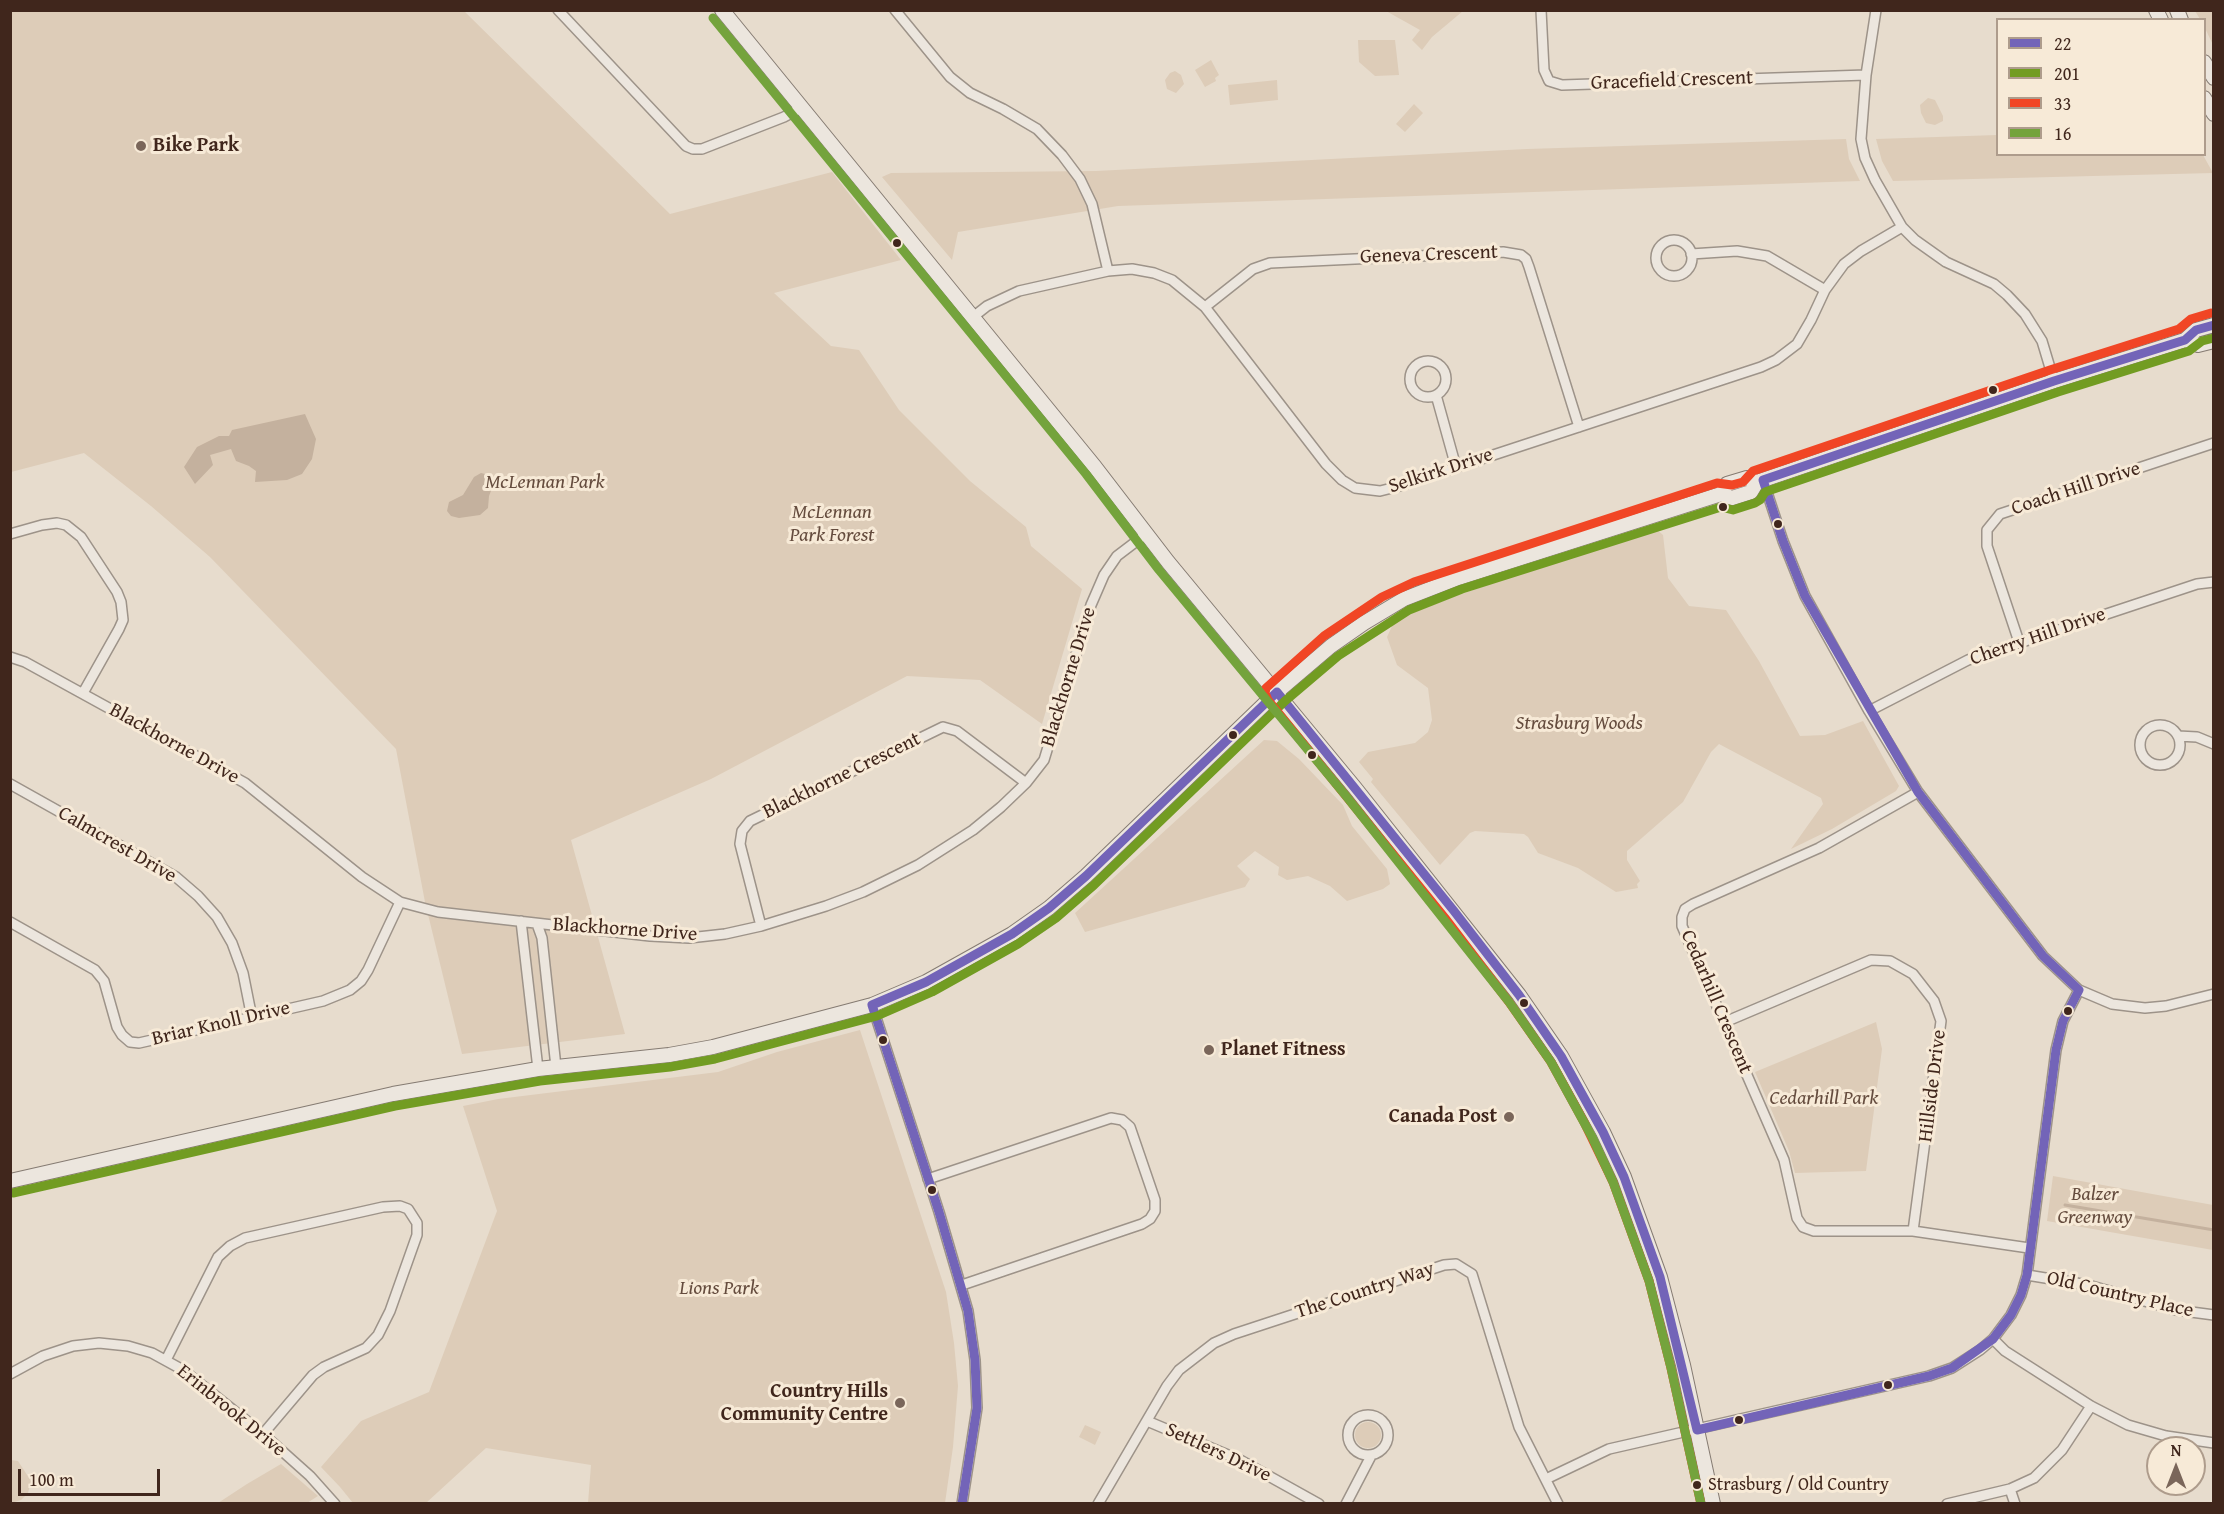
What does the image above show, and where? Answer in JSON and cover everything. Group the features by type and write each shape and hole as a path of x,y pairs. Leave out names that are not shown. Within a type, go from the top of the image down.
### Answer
{"street":[{"path":"558,10 686,146 702,149 784,117 801,108"},
{"path":"722,10 1467,927 1519,995 1561,1056 1603,1132 1624,1177 1660,1277 1683,1365 1713,1503"},
{"path":"895,10 950,77 970,93 1037,129 1062,155 1080,179 1092,204 1108,271"},
{"name":"Gracefield Crescent","path":"1541,10 1544,70 1549,81 1562,85 1866,75"},
{"path":"1876,10 1861,121 1863,149 1875,180 1902,227 1914,240 1934,255 1994,284 2025,314 2036,329 2054,381"},
{"path":"2206,64 2214,78"},
{"path":"2206,100 2214,114"},
{"name":"Selkirk Drive","path":"973,317 987,306 1019,291 1108,271 1132,269 1154,273 1172,280 1205,308 1326,464 1342,480 1355,488 1380,491 1396,488 1761,367 1776,360 1797,344 1825,290 1844,264 1861,251 1902,227"},
{"path":"1691,255 1737,251 1767,256 1825,290"},
{"name":"Geneva Crescent","path":"1205,308 1253,269 1270,263 1503,252 1521,255 1526,259 1529,267 1579,426"},
{"path":"10,1181 393,1094 556,1066 669,1055 713,1047 872,1005 926,982 1012,934 1049,908 1086,876 1276,692 1331,646 1388,608 1419,593 1721,494 1727,484 1747,478 1760,481 2054,381 2185,340 2196,330 2214,324"},
{"path":"2185,340 2198,345 2214,341"},
{"path":"1436,395 1456,467"},
{"name":"Coach Hill Drive","path":"2019,642 1987,546 1987,530 2000,514 2214,443"},
{"path":"1760,481 1804,596 1869,711 1918,792 2043,956 2079,990 2112,1004 2145,1008 2166,1006 2214,994"},
{"path":"10,534 42,525 57,523 66,525 81,537 117,592 121,602 123,620 83,693"},
{"name":"Blackhorne Drive","path":"10,657 25,662 83,693 245,783 362,877 400,902 438,912 650,936 689,938 725,934 761,926 863,892 918,865 973,830 1001,807 1026,783 1044,760 1091,605 1104,575 1117,556 1146,534"},
{"name":"Cherry Hill Drive","path":"1869,711 1968,660 2198,584 2214,582"},
{"path":"2178,736 2180,749 2169,763 2152,764 2141,753 2139,746 2141,736 2145,730 2155,725 2168,726 2178,736 2197,737 2214,744"},
{"name":"Blackhorne Crescent","path":"761,926 740,844 742,831 750,821 943,727 949,727 964,735 1026,783"},
{"name":"Calmcrest Drive","path":"10,784 176,877 198,896 217,917 232,943 243,973 252,1017"},
{"name":"Cedarhill Crescent","path":"1918,792 1819,848 1685,909 1682,926 1784,1160 1797,1218 1803,1227 1814,1231 1913,1231 2030,1248"},
{"name":"Briar Knoll Drive","path":"10,922 95,970 104,981 117,1027 130,1042 139,1043 323,1001 350,990 361,981 368,970 400,902"},
{"path":"521,921 538,1069"},
{"path":"537,924 542,938 556,1066"},
{"name":"Hillside Drive","path":"1725,1022 1871,960 1890,961 1913,974 1934,1001 1941,1021 1913,1231"},
{"path":"1546,1479 1609,1449 1929,1376 1952,1368 1993,1340 2011,1315 2021,1295 2027,1275 2058,1035 2062,1021 2079,990"},
{"path":"872,1005 962,1285 975,1360 977,1408 962,1503"},
{"path":"928,1179 1111,1118 1122,1120 1130,1127 1155,1200 1155,1212 1142,1224 962,1285"},
{"path":"166,1360 218,1257 230,1246 246,1238 383,1207 400,1206 408,1209 417,1223 417,1235 390,1311 378,1335 366,1348 324,1367 313,1375 263,1434"},
{"name":"The Country Way","path":"1098,1503 1167,1386 1179,1370 1214,1343 1234,1334 1444,1265 1456,1264 1472,1274 1519,1427 1558,1503"},
{"name":"Old Country Place","path":"2027,1275 2088,1286 2176,1310 2214,1315"},
{"path":"1993,1340 2005,1351 2091,1406 2128,1425 2166,1437 2214,1443"},
{"name":"Erinbrook Drive","path":"10,1374 57,1351 73,1346 99,1343 128,1346 166,1360 183,1370 263,1434 336,1503"},
{"path":"1947,1503 1992,1499 2034,1478 2062,1450 2091,1406"},
{"path":"1346,1503 1371,1456 1385,1446 1388,1438 1388,1429 1378,1417 1363,1415 1351,1424 1347,1439 1356,1452 1371,1456"},
{"name":"Settlers Drive","path":"1147,1421 1240,1460 1319,1503"},
{"path":"2010,1489 2015,1503"}],"green space":[{"path":"1463,10 1432,37 1422,50 1412,40 1420,30 1386,11"},
{"name":"McLennan Park","path":"11,11 464,11 670,214 832,172 901,260 774,293 831,346 859,350 899,410 970,481 1026,527 1031,546 1082,589 1042,724 980,680 907,676 711,779 571,840 625,1034 462,1054 425,902 396,749 210,557 84,453 11,472"},
{"path":"2195,11 2213,11 2213,45 2206,30 2206,18 2199,18"},
{"path":"1358,40 1395,40 1399,75 1375,76 1359,62"},
{"path":"1211,60 1219,75 1215,78 1216,81 1205,87 1195,70"},
{"path":"1175,71 1181,75 1184,84 1176,93 1167,89 1165,80 1170,73"},
{"path":"1277,80 1278,100 1230,105 1228,85"},
{"path":"1928,98 1935,100 1943,116 1943,121 1935,125 1926,123 1921,113 1920,105"},
{"path":"1414,104 1423,113 1405,132 1396,124"},
{"path":"1996,135 1996,156 2204,156 2213,173 1893,181 1882,161 1876,139"},
{"path":"1846,139 1849,159 1860,181 1118,206 958,232 952,260 882,177 891,173 1096,171 1527,149"},
{"name":"Strasburg Woods","path":"1655,528 1663,535 1668,578 1689,606 1726,610 1759,661 1800,736 1825,735 1863,721 1899,786 1896,791 1832,829 1791,849 1823,804 1821,798 1719,744 1711,752 1683,802 1627,851 1627,860 1640,881 1637,884 1638,888 1616,892 1578,868 1538,853 1524,834 1475,831 1470,833 1440,865 1371,782 1373,779 1359,762 1368,752 1415,743 1428,732 1432,720 1428,688 1397,665 1387,637 1393,624 1398,621 1397,619 1456,596"},
{"path":"1264,740 1277,741 1299,759 1343,805 1352,826 1387,869 1390,884 1383,889 1347,901 1330,886 1308,876 1287,880 1278,875 1279,867 1255,851 1237,866 1250,879 1245,887 1085,932 1075,913"},
{"name":"Cedarhill Park","path":"1876,1022 1882,1049 1866,1171 1795,1173 1789,1151 1755,1072"},
{"name":"Lions Park","path":"860,1030 946,1292 958,1386 945,1503 588,1503 591,1465 486,1448 426,1503 353,1503 321,1467 361,1421 429,1392 497,1211 463,1106 498,1099 718,1072 777,1052"},
{"name":"Balzer Greenway","path":"2053,1176 2213,1205 2213,1250 2047,1221"},
{"path":"1368,1422 1378,1425 1381,1435 1378,1445 1368,1448 1358,1445 1355,1435 1358,1425"},
{"path":"1085,1425 1101,1432 1095,1445 1079,1437"},
{"path":"11,1460 18,1461 31,1481 28,1493 21,1500 11,1503"},
{"path":"281,1464 318,1496 307,1503 218,1503 247,1484"}],"shaded area":[{"path":"305,414 316,439 312,459 302,474 287,480 255,482 256,471 236,461 231,449 210,455 213,465 195,484 184,467 197,447 219,436 229,436 232,430"},
{"path":"481,473 489,475 494,483 489,496 488,508 480,515 459,518 451,516 447,511 449,502 463,495 474,477"}],"waterway":[{"path":"2065,1205 2214,1230"}],"transit line":[{"name":"16","path":"713,18 1086,474 1159,570 1346,796 1509,1002 1551,1062 1592,1137 1613,1182 1649,1281 1701,1504"},
{"name":"33","path":"1701,1504 1649,1281 1613,1182 1584,1122 1551,1062 1509,1002 1445,918 1268,700 1265,693 1266,688 1324,636 1382,597 1414,582 1717,483 1732,485 1743,482 1753,471 2050,370 2179,329 2191,319 2211,313"},
{"name":"22","path":"962,1504 977,1408 975,1360 968,1311 939,1212 872,1005 926,982 1012,934 1049,908 1086,876 1277,692 1454,911 1519,995 1561,1056 1603,1132 1624,1177 1660,1277 1697,1430 1929,1376 1952,1368 1993,1339 2011,1315 2021,1295 2027,1275 2056,1050 2063,1021 2079,990 2043,956 1918,792 1805,596 1783,541 1763,480 2054,381 2185,340 2196,330 2214,325"},
{"name":"201","path":"13,1193 395,1106 540,1081 670,1067 715,1059 877,1016 932,992 1018,944 1056,918 1094,885 1285,701 1338,656 1409,610 1462,589 1721,507 1733,510 1755,503 1765,492 2058,392 2189,351 2202,341 2214,338"}],"place":[{"name":"Bike Park","path":"141,146"},
{"name":"Planet Fitness","path":"1209,1050"},
{"name":"Canada Post","path":"1509,1117"},
{"name":"Country Hills Community Centre","path":"900,1403"},
{"name":"Strasburg / Old Country","path":"1697,1485"}],"park label":[{"name":"McLennan Park Forest","path":"832,524"}]}
